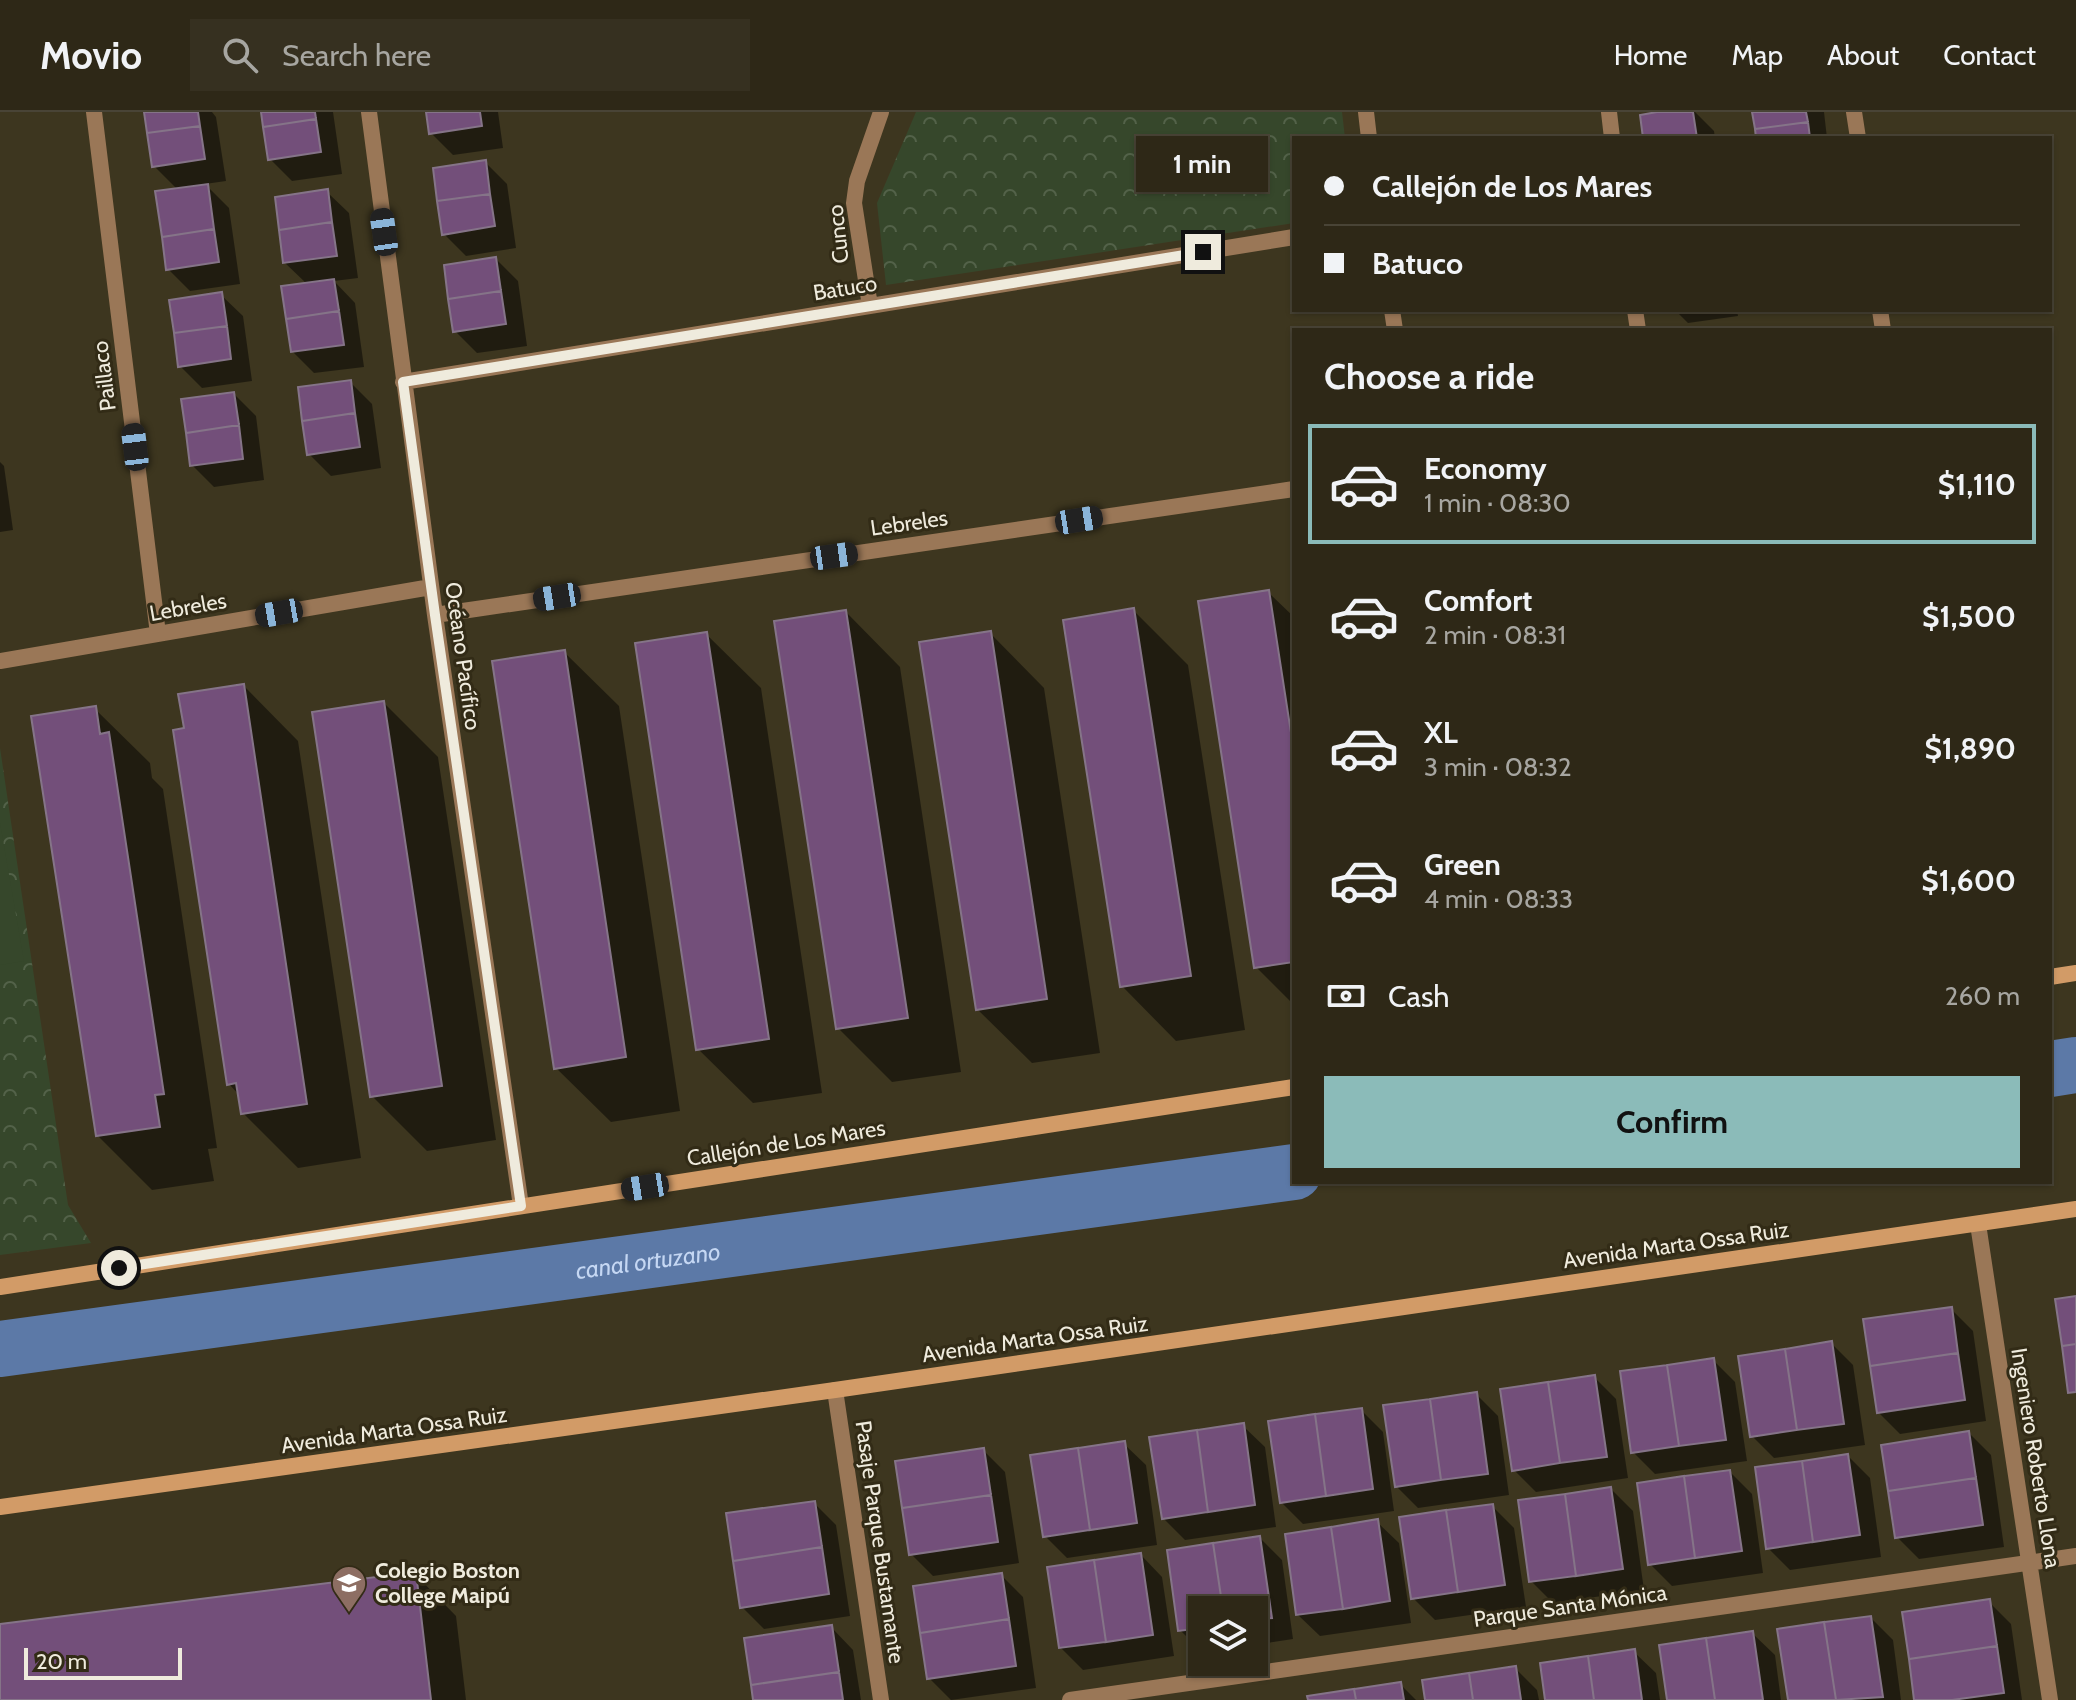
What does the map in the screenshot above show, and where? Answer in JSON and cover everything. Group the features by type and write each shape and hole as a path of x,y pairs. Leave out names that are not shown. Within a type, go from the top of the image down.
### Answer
{"street":[{"name":"Paillaco","path":"94,112 158,634"},
{"name":"Océano Pacífico","path":"369,112 431,587 521,1206"},
{"name":"Cunco","path":"870,306 854,203 857,181 881,112"},
{"path":"1366,112 1369,136"},
{"path":"1609,112 1612,136"},
{"path":"1854,112 1858,136"},
{"name":"Batuco","path":"403,382 1292,237"},
{"name":"Lebreles","path":"435,615 1292,489"},
{"name":"Lebreles","path":"0,661 431,587"},
{"path":"2052,977 2076,973"},
{"name":"Callejón de Los Mares","path":"0,1287 1292,1087"},
{"name":"Avenida Marta Ossa Ruiz","path":"0,1507 835,1390 2076,1209"},
{"name":"Ingeniero Roberto Llona","path":"1978,1224 2050,1700"},
{"name":"Pasaje Parque Bustamante","path":"835,1390 881,1700"},
{"name":"Parque Santa Mónica","path":"1070,1700 2076,1556"}],"green space":[{"path":"916,112 1342,112 1345,136 1292,136 1292,223 886,285 877,203"},
{"path":"0,748 68,1205 91,1243 0,1255"},
{"path":"0,823 24,961 0,965"}],"building":[{"path":"144,112 198,112 200,126 147,133"},
{"path":"261,112 315,112 316,119 263,127"},
{"path":"426,112 480,112 482,126 429,134"},
{"path":"1693,112 1697,136 1643,136 1640,115"},
{"path":"1752,112 1806,112 1808,122 1755,129"},
{"path":"316,119 321,152 268,160 263,127"},
{"path":"1808,122 1810,136 1756,136 1755,129"},
{"path":"200,126 205,159 152,167 147,133"},
{"path":"486,160 490,194 437,201 433,168"},
{"path":"208,184 214,229 162,237 155,191"},
{"path":"328,189 332,222 279,230 275,197"},
{"path":"490,194 495,226 442,235 437,201"},
{"path":"332,222 337,256 283,263 279,230"},
{"path":"214,229 219,262 166,270 162,237"},
{"path":"496,257 501,291 448,299 444,265"},
{"path":"334,279 339,311 286,319 281,286"},
{"path":"501,291 506,324 453,332 448,299"},
{"path":"222,292 227,326 174,333 169,300"},
{"path":"339,311 344,345 291,352 286,319"},
{"path":"227,326 231,359 178,367 174,333"},
{"path":"351,380 355,413 302,421 298,387"},
{"path":"234,392 239,425 186,433 181,399"},
{"path":"355,413 360,447 307,455 302,421"},
{"path":"239,425 243,459 190,466 186,433"},
{"path":"1269,590 1292,739 1292,962 1254,968 1198,601"},
{"path":"1134,608 1191,976 1120,987 1063,620"},
{"path":"846,610 908,1018 836,1029 774,621"},
{"path":"991,631 1047,999 976,1010 919,642"},
{"path":"707,632 769,1039 696,1050 635,643"},
{"path":"565,650 626,1057 554,1069 492,661"},
{"path":"244,684 307,1104 241,1114 236,1083 227,1085 173,730 184,728 178,694"},
{"path":"384,701 442,1086 370,1097 312,712"},
{"path":"96,706 100,734 109,732 164,1094 155,1095 160,1127 96,1136 31,716"},
{"path":"2076,1296 2076,1344 2062,1346 2055,1299"},
{"path":"1952,1307 1958,1353 1870,1366 1863,1319"},
{"path":"1832,1341 1844,1424 1797,1430 1785,1349"},
{"path":"2076,1344 2076,1392 2068,1393 2062,1346"},
{"path":"1785,1349 1797,1430 1750,1437 1738,1356"},
{"path":"1958,1353 1965,1400 1877,1413 1870,1366"},
{"path":"1714,1358 1726,1440 1679,1446 1667,1365"},
{"path":"1667,1365 1679,1446 1631,1453 1620,1371"},
{"path":"1595,1375 1607,1457 1560,1463 1548,1382"},
{"path":"1548,1382 1560,1463 1512,1471 1500,1389"},
{"path":"1477,1392 1488,1474 1441,1480 1430,1399"},
{"path":"1430,1399 1441,1480 1395,1487 1383,1405"},
{"path":"1362,1408 1373,1489 1326,1496 1315,1414"},
{"path":"1315,1414 1326,1496 1280,1503 1268,1421"},
{"path":"1244,1423 1255,1505 1208,1512 1197,1430"},
{"path":"1197,1430 1208,1512 1162,1519 1149,1437"},
{"path":"1969,1431 1976,1478 1888,1491 1881,1445"},
{"path":"1125,1441 1137,1523 1090,1530 1078,1448"},
{"path":"984,1448 991,1495 902,1508 895,1461"},
{"path":"1078,1448 1090,1530 1043,1537 1030,1455"},
{"path":"1848,1454 1860,1535 1813,1542 1802,1461"},
{"path":"1802,1461 1813,1542 1766,1549 1755,1467"},
{"path":"1730,1470 1742,1551 1695,1558 1684,1476"},
{"path":"1684,1476 1695,1558 1648,1565 1637,1483"},
{"path":"1976,1478 1983,1525 1895,1538 1888,1491"},
{"path":"1611,1487 1623,1569 1576,1576 1565,1494"},
{"path":"1565,1494 1576,1576 1529,1582 1518,1500"},
{"path":"991,1495 998,1542 909,1555 902,1508"},
{"path":"815,1501 822,1547 733,1561 726,1513"},
{"path":"1493,1504 1505,1585 1458,1592 1446,1510"},
{"path":"1446,1510 1458,1592 1411,1599 1399,1517"},
{"path":"1378,1519 1390,1601 1343,1609 1331,1527"},
{"path":"1331,1527 1343,1609 1296,1615 1285,1534"},
{"path":"1260,1536 1272,1618 1268,1618 1268,1596 1221,1596 1213,1543"},
{"path":"1213,1543 1221,1596 1188,1596 1188,1630 1178,1631 1167,1550"},
{"path":"822,1547 829,1594 740,1608 733,1561"},
{"path":"1141,1553 1153,1635 1106,1642 1094,1560"},
{"path":"1094,1560 1106,1642 1059,1648 1047,1567"},
{"path":"416,1572 431,1700 0,1700 0,1624"},
{"path":"1002,1573 1009,1619 920,1633 913,1586"},
{"path":"1990,1599 1997,1646 1909,1659 1902,1612"},
{"path":"1871,1616 1883,1697 1836,1700 1824,1622"},
{"path":"1009,1619 1016,1666 927,1679 920,1633"},
{"path":"1824,1622 1836,1700 1788,1700 1777,1629"},
{"path":"832,1625 839,1672 751,1685 744,1638"},
{"path":"1753,1631 1763,1700 1715,1700 1706,1638"},
{"path":"1706,1638 1715,1700 1667,1700 1659,1645"},
{"path":"1997,1646 2004,1693 1952,1700 1914,1700 1909,1659"},
{"path":"1635,1649 1642,1700 1594,1700 1588,1656"},
{"path":"1588,1656 1594,1700 1545,1700 1540,1663"},
{"path":"1516,1666 1521,1700 1473,1700 1469,1673"},
{"path":"839,1672 843,1700 753,1700 751,1685"},
{"path":"1469,1673 1473,1700 1425,1700 1422,1680"},
{"path":"1401,1682 1404,1700 1356,1700 1354,1689"},
{"path":"1354,1689 1356,1700 1308,1700 1307,1696"}],"waterway":[{"name":"canal ortuzano","path":"2052,1069 2076,1065"},
{"name":"canal ortuzano","path":"0,1349 1292,1172"}],"place":[{"name":"Colegio Boston College Maipú","path":"349,1614"}],"route":[{"path":"119,1268 521,1206 403,382 1203,252"}]}
